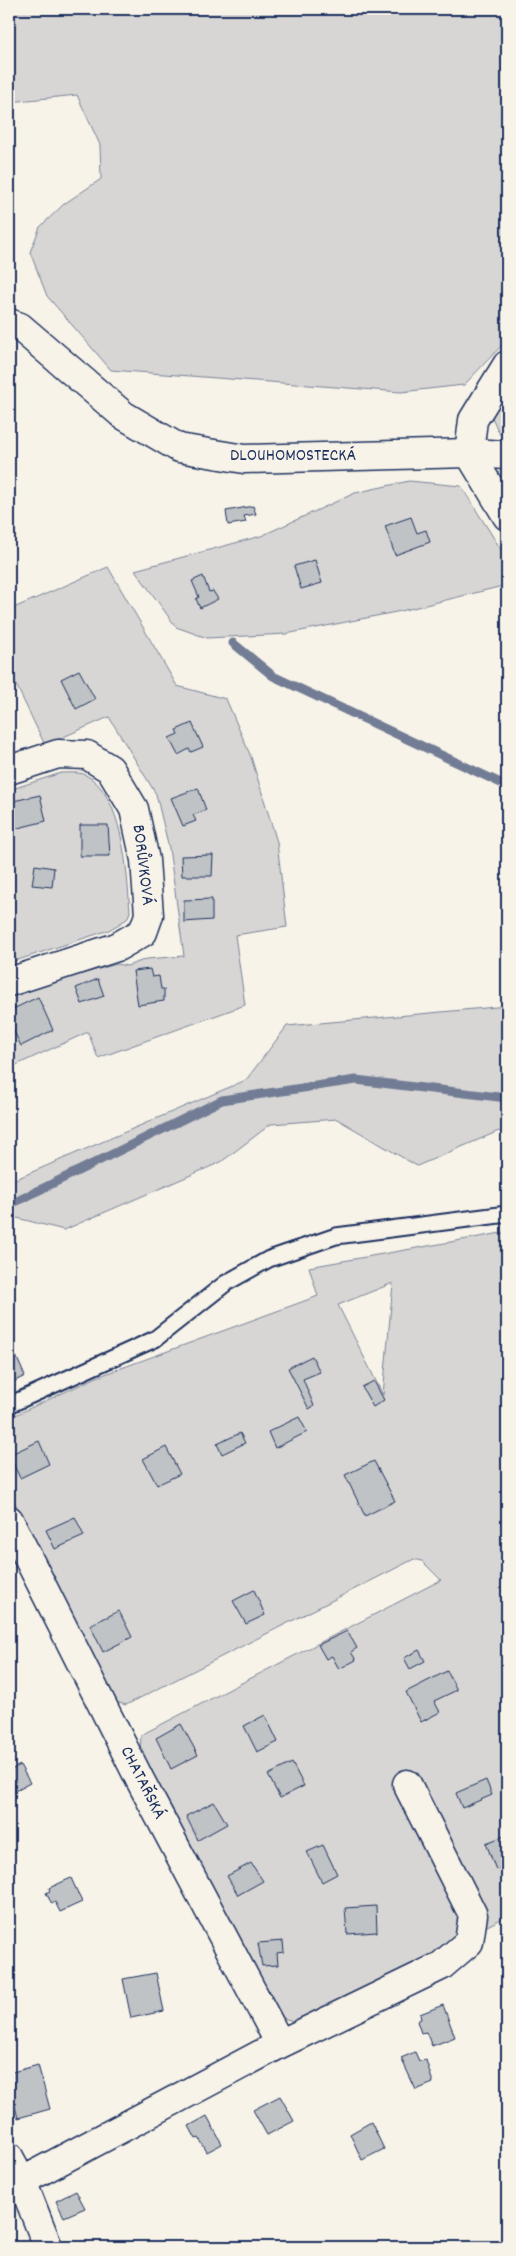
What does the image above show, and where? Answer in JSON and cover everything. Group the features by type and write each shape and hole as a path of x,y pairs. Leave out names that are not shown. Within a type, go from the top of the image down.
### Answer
{"street":[{"name":"DLOUHOMOSTECKÁ","path":"9,323 20,327 122,415 179,448 244,459 470,453 507,455"},
{"path":"507,365 473,420 470,453 507,516"},
{"name":"BORŮVKOVÁ","path":"9,770 58,754 87,755 110,769 134,809 145,860 149,915 142,932 117,947 9,982"},
{"name":"CHATAŘSKÁ","path":"9,1520 140,1780 280,2044"},
{"path":"22,2181 280,2044 441,1966 469,1942 474,1914 407,1784"},
{"path":"9,2157 22,2181 48,2247"}],"lane":[{"path":"9,1405 155,1339 226,1283 269,1259 336,1236 507,1214"}],"shaded area":[{"path":"9,9 507,9 507,340 464,385 401,392 111,370 47,296 30,252 40,227 64,204 101,179 100,145 77,95 9,102"},
{"path":"507,389 507,435 500,435 491,415"},
{"path":"409,481 461,486 507,559 507,585 401,611 286,634 207,638 176,627 135,570 261,536 355,493"},
{"path":"108,567 177,686 226,699 251,757 277,842 287,927 235,935 245,1005 98,1058 88,1032 14,1066 15,1069 9,1071 9,994 117,964 127,966 147,959 184,956 169,848 156,794 109,717 45,745 9,670 9,610"},
{"path":"61,773 84,774 97,784 108,798 121,836 125,857 130,912 127,919 109,930 9,963 9,790"},
{"path":"507,1006 507,1137 499,1131 417,1166 337,1119 271,1124 221,1162 64,1230 17,1218 9,1222 9,1182 246,1080 287,1026"},
{"path":"507,1232 507,1916 297,2022 279,2017 172,1808 140,1752 141,1735 441,1580 422,1561 414,1559 126,1705 116,1702 9,1491 9,1418 97,1377 318,1296 309,1267","holes":["393,1283 383,1395 338,1305"]}],"building":[{"path":"253,506 256,514 244,516 246,522 228,525 226,511"},
{"path":"411,517 417,533 426,530 430,542 395,555 385,526"},
{"path":"315,560 322,583 301,589 294,566"},
{"path":"203,576 209,592 213,591 218,599 200,608 196,599 199,597 192,581"},
{"path":"79,670 95,699 76,709 61,679"},
{"path":"192,723 203,747 191,752 189,749 178,755 169,738 178,734 176,730"},
{"path":"198,788 206,810 193,815 196,821 183,826 171,798"},
{"path":"40,795 46,821 14,829 12,821 9,821 9,802"},
{"path":"80,825 108,825 110,856 80,856"},
{"path":"213,855 212,876 182,876 181,856"},
{"path":"35,865 54,868 52,887 32,885"},
{"path":"212,899 212,920 184,922 184,900"},
{"path":"150,969 152,977 159,976 161,989 164,989 164,1001 138,1005 133,971"},
{"path":"98,979 104,996 82,1004 76,988"},
{"path":"38,997 53,1030 21,1046 9,1021 9,1011"},
{"path":"16,1356 25,1376 9,1384 9,1359"},
{"path":"312,1356 320,1372 303,1379 314,1406 309,1409 288,1368"},
{"path":"374,1381 384,1400 373,1407 362,1387"},
{"path":"299,1417 307,1432 275,1448 268,1432"},
{"path":"240,1433 245,1443 222,1454 217,1444"},
{"path":"39,1441 49,1464 20,1478 9,1455"},
{"path":"166,1447 180,1474 157,1485 143,1459"},
{"path":"374,1461 395,1501 365,1516 345,1475"},
{"path":"75,1517 84,1536 55,1549 46,1530"},
{"path":"254,1590 265,1615 246,1624 233,1601"},
{"path":"119,1611 132,1637 103,1652 90,1625"},
{"path":"347,1631 357,1648 351,1652 356,1660 339,1669 332,1656 326,1659 318,1645"},
{"path":"419,1650 425,1661 410,1669 404,1658"},
{"path":"447,1671 457,1690 434,1701 440,1712 421,1722 406,1692"},
{"path":"265,1715 278,1742 257,1752 244,1726"},
{"path":"181,1724 198,1755 171,1769 156,1738"},
{"path":"292,1763 304,1786 280,1798 268,1775"},
{"path":"20,1765 30,1783 9,1794 9,1771"},
{"path":"486,1780 492,1795 462,1808 456,1793"},
{"path":"214,1802 227,1824 198,1840 186,1816"},
{"path":"507,1835 507,1866 496,1870 486,1843"},
{"path":"323,1845 337,1874 322,1882 307,1852"},
{"path":"251,1863 263,1881 238,1895 227,1876"},
{"path":"71,1878 82,1902 60,1912 55,1902 52,1904 46,1893 50,1891 49,1888"},
{"path":"376,1906 377,1932 347,1934 345,1908"},
{"path":"283,1941 284,1952 277,1953 278,1965 262,1966 258,1943"},
{"path":"156,1973 164,2011 131,2018 123,1979"},
{"path":"443,2005 455,2037 432,2046 426,2032 421,2033 417,2021 421,2019 420,2014"},
{"path":"415,2052 419,2061 426,2060 433,2083 416,2090 401,2058"},
{"path":"38,2065 50,2109 18,2118 9,2084 9,2073"},
{"path":"280,2096 294,2121 267,2135 253,2110"},
{"path":"207,2116 222,2144 207,2152 199,2138 196,2139 189,2126"},
{"path":"371,2122 384,2149 362,2160 350,2134"},
{"path":"76,2191 85,2208 64,2217 56,2201"}],"waterway":[{"path":"233,643 273,676 507,786"},
{"path":"9,1205 222,1100 356,1080 507,1098"}]}
